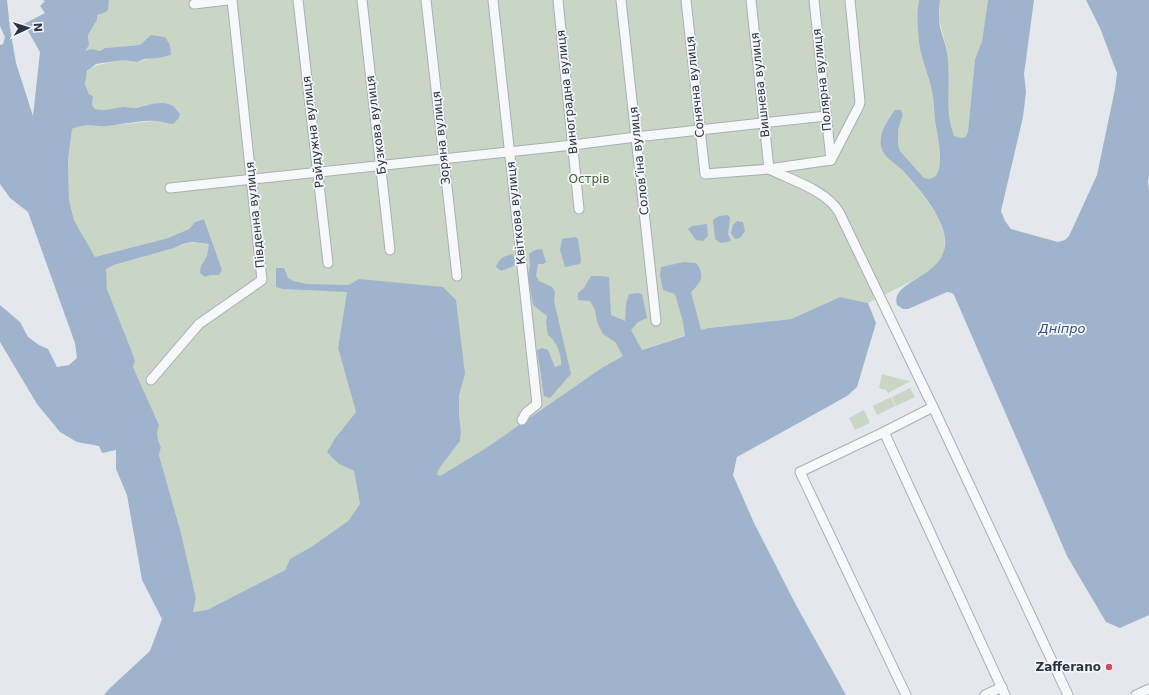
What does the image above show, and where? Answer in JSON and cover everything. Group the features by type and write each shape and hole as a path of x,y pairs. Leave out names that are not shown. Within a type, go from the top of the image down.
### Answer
{"street":[{"path":"194,4 228,0"},
{"name":"Південна вулиця","path":"151,380 199,324 262,280 232,0"},
{"name":"Райдужна вулиця","path":"298,0 328,263"},
{"name":"Бузкова вулиця","path":"362,0 390,250"},
{"name":"Зоряна вулиця","path":"426,0 456,276"},
{"name":"Квіткова вулиця","path":"493,0 536,404 526,413 522,420"},
{"name":"Виноградна вулиця","path":"558,0 579,209"},
{"name":"Соловʼїна вулиця","path":"621,0 656,321"},
{"name":"Сонячна вулиця","path":"686,0 705,174 769,169"},
{"name":"Вишнева вулиця","path":"751,0 763,124 769,169"},
{"name":"Полярна вулиця","path":"814,0 832,160"},
{"path":"769,169 832,160 859,106 860,102 850,0"},
{"path":"170,188 573,145 826,116"},
{"path":"769,169 813,190 829,199 834,205 932,407 1068,695"},
{"path":"906,695 800,472 884,432 932,407"},
{"path":"884,432 1004,691 985,695"},
{"path":"1136,695 1149,690"}],"green space":[{"name":"Острів","path":"109,0 919,0 918,24 920,49 932,91 939,146 940,157 937,174 932,178 924,178 900,151 898,144 898,130 903,115 901,110 895,110 886,122 881,145 885,155 900,168 917,187 939,218 945,237 944,253 937,265 924,275 868,303 840,297 791,319 708,328 623,356 603,367 486,448 440,476 437,474 439,469 460,441 459,396 465,374 349,285 338,348 356,412 336,437 339,464 354,471 360,504 348,521 311,547 290,559 285,570 207,610 193,612 196,598 181,533 159,455 161,447 157,436 157,431 159,425 133,367 135,361 132,352 107,289 105,268 185,244 213,244 204,219 195,222 189,229 168,238 95,257 74,220 69,200 68,160 72,129 78,126 106,126 155,121 168,124 159,103 133,108 124,107 103,112 95,109 92,105 93,96 89,94 85,81 87,72 90,69 101,64 119,60 135,62 150,59 165,37 158,37 140,45 105,48 100,51 84,52 89,40 88,35 97,20 97,15 108,10"},
{"path":"940,0 988,0 982,41 975,59 968,131 966,137 964,138 956,138 951,129 948,101 947,49 939,20"},
{"path":"882,374 909,382 888,393 886,390 879,388"},
{"path":"910,388 915,397 896,406 892,397"},
{"path":"891,397 895,406 877,415 873,406"},
{"path":"864,410 870,423 855,430 849,418"}],"water":[{"path":"0,0 7,0 16,63 33,116 40,52 24,24 45,13 40,6 45,1 42,0 109,0 108,10 97,15 97,20 88,35 89,45 85,51 92,49 100,51 105,48 140,45 151,35 165,37 170,45 171,55 144,59 137,62 123,60 96,64 87,71 85,84 89,94 93,96 92,105 95,109 106,110 123,107 136,108 162,103 174,107 180,114 178,119 173,124 149,121 106,126 85,126 72,129 68,160 69,200 74,220 95,257 168,238 189,229 195,222 204,219 222,270 219,275 210,275 205,277 200,273 201,266 207,256 209,244 192,242 114,265 106,269 107,289 135,361 133,367 159,425 157,436 161,447 159,455 181,533 196,598 193,612 207,610 285,570 290,559 311,547 348,521 360,504 354,471 339,464 327,452 336,437 356,412 338,348 347,292 283,289 276,287 276,268 284,268 288,278 293,281 307,284 349,285 359,279 443,287 456,300 465,374 459,396 461,432 460,441 439,469 437,474 440,476 486,448 603,367 623,356 615,342 603,334 597,322 595,310 590,301 578,300 578,293 584,288 591,276 609,277 611,315 625,321 626,304 629,294 642,294 647,318 638,322 631,330 642,350 685,336 683,322 675,294 663,290 660,275 661,267 684,262 696,263 701,271 701,279 691,292 701,330 791,319 840,297 868,303 876,323 857,387 847,396 737,457 733,475 754,523 796,605 846,695 104,695 150,651 162,619 142,580 127,495 116,469 116,450 102,453 99,446 77,442 60,432 37,404 0,342 0,305 20,322 28,337 39,345 48,349 57,367 69,365 77,358 75,343 28,212 10,198 0,184 0,45 3,44 5,37 0,26"},
{"name":"Дніпро","path":"919,0 940,0 939,23 948,57 948,99 951,127 954,136 960,138 966,137 968,131 975,59 982,41 988,0 1034,0 1024,74 1026,92 1023,117 1001,211 1005,221 1011,229 1058,242 1065,240 1069,236 1097,175 1117,73 1100,28 1086,0 1149,0 1149,615 1120,628 1106,622 1067,556 954,295 947,292 908,309 903,309 897,305 897,296 903,288 934,266 942,256 945,243 942,226 930,204 906,174 885,155 881,147 881,135 885,124 895,110 901,110 903,115 898,130 898,144 900,151 924,178 932,178 937,174 940,157 939,146 932,91 920,49 917,19"},
{"path":"728,215 730,218 728,234 731,240 721,243 715,239 713,220 719,216"},
{"path":"737,221 743,222 745,231 740,238 735,239 731,233 733,225"},
{"path":"707,224 708,236 703,241 696,240 688,229 692,226"},
{"path":"575,237 578,239 581,260 580,264 565,267 560,250 562,239"},
{"path":"542,249 546,262 543,264 538,264 536,276 539,281 552,287 555,292 554,301 571,374 550,398 544,396 537,350 542,348 548,350 555,367 561,365 561,357 556,344 548,335 546,323 547,316 533,305 528,275 530,266 529,254 535,250"},
{"path":"513,254 515,260 514,266 501,271 496,267 502,258"}],"place":[{"name":"Zafferano","path":"1109,667"}]}
